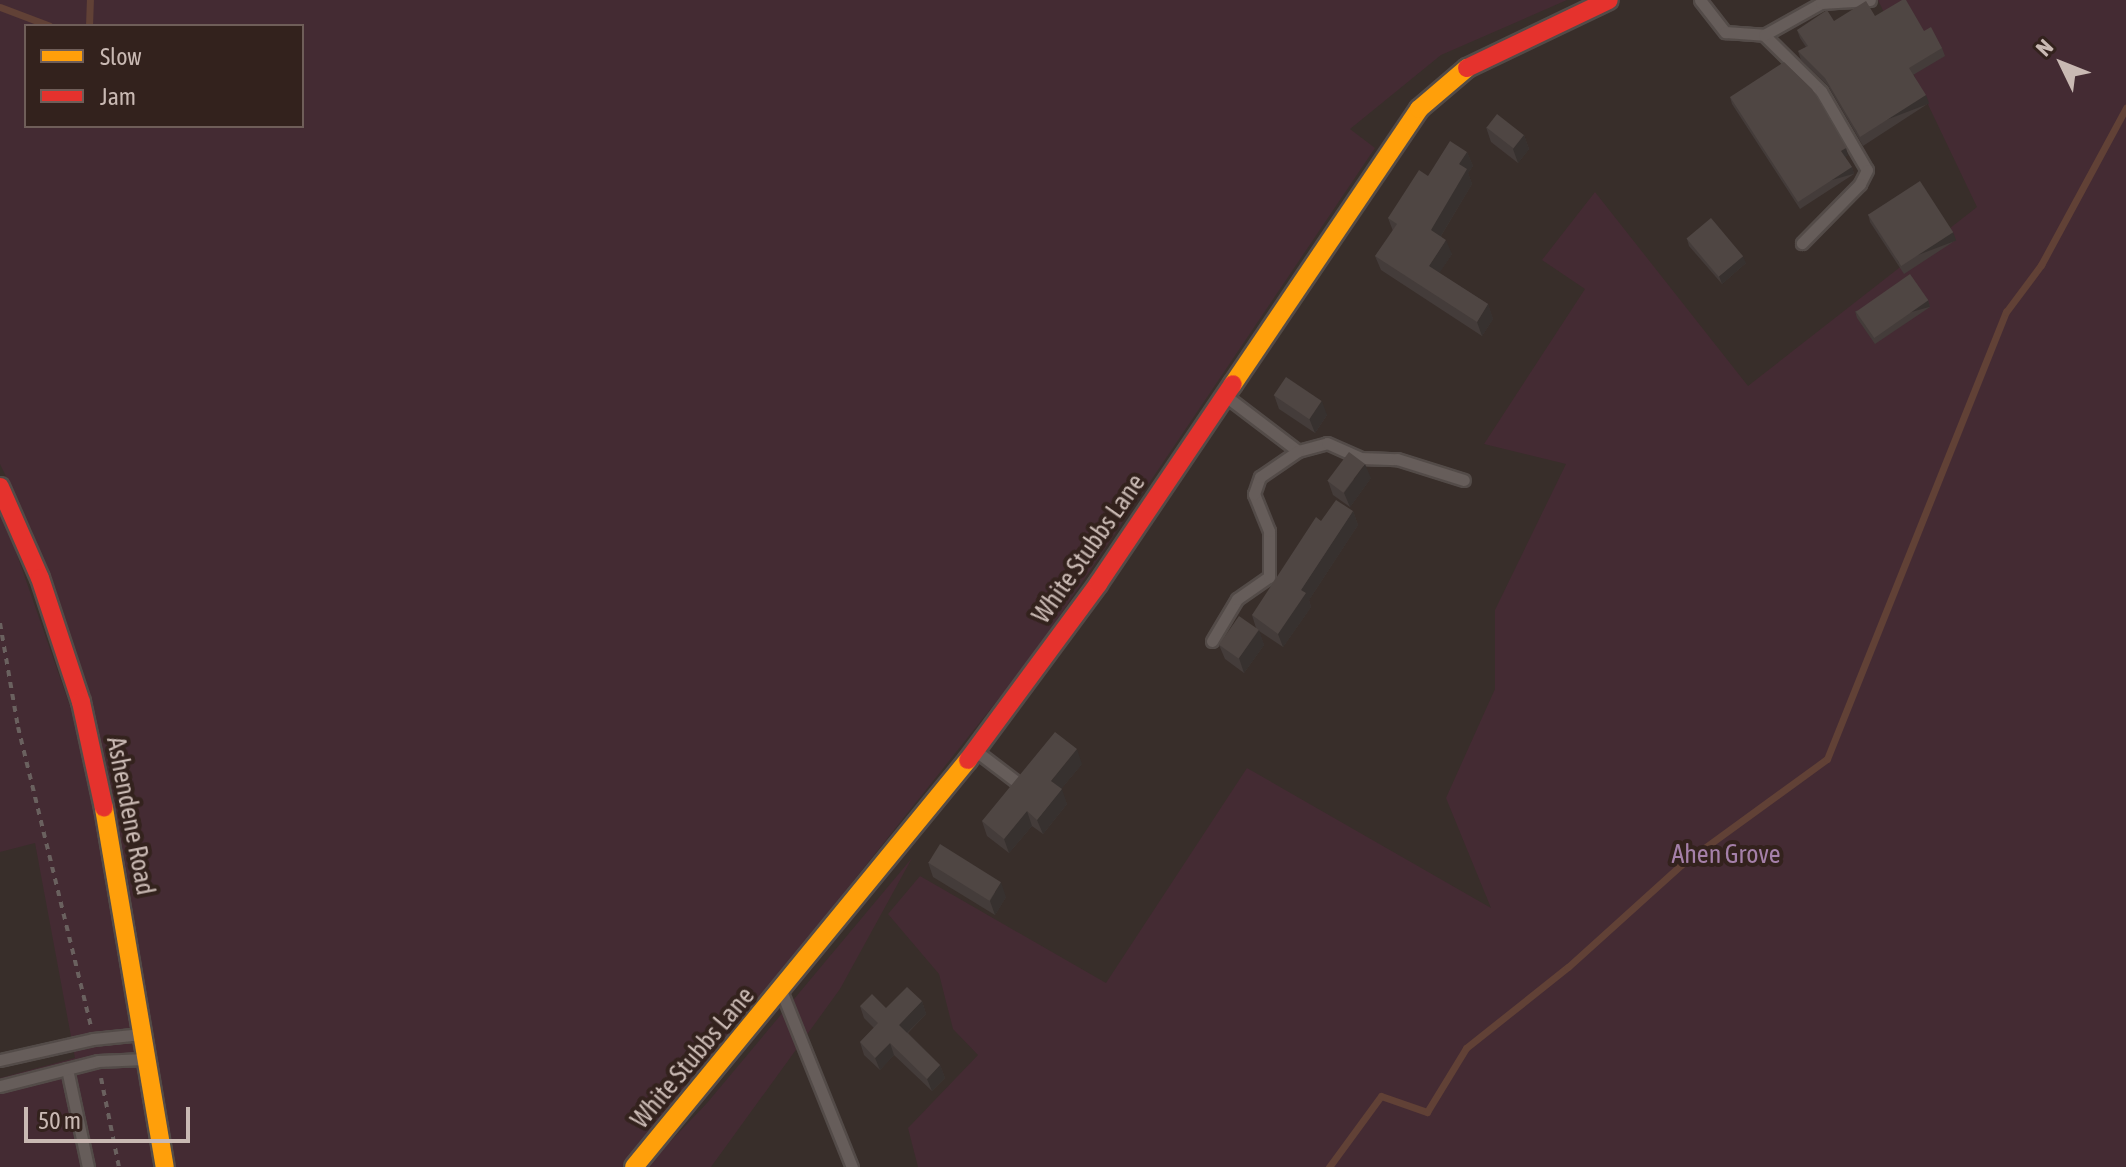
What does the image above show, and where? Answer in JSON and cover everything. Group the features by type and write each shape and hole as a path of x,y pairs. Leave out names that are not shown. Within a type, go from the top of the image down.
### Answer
{"street":[{"name":"White Stubbs Lane","path":"634,1167 782,992 976,751 1226,396 1419,109 1468,67 1609,0"},
{"name":"Ashendene Road","path":"0,487 40,578 81,702 110,836 165,1167"}],"lane":[{"path":"1700,0 1725,32 1764,35 1821,3 1870,0"},
{"path":"1764,35 1821,91 1867,170 1860,184 1802,243"},
{"path":"1226,396 1298,451"},
{"path":"1212,641 1237,599 1269,577 1269,531 1254,494 1260,477 1298,451 1327,443 1360,458 1397,459 1464,480"},
{"path":"976,751 1018,783"},
{"path":"782,992 852,1167"},
{"path":"0,1060 93,1039 142,1034"},
{"path":"0,1086 98,1061 146,1059"},
{"path":"67,1069 88,1167"}],"path":[{"path":"0,623 18,727 93,1039"},
{"path":"98,1061 119,1167"}],"green space":[{"path":"0,0 1567,0 1441,55 1350,129 1375,148 1032,657 625,1167 173,1167 32,531 0,464"},
{"name":"Ahen Grove","path":"1878,0 2126,0 2126,1167 918,1167 908,1128 978,1055 953,1029 939,974 888,914 920,876 1106,983 1247,768 1491,908 1446,798 1495,689 1495,610 1566,464 1484,444 1585,289 1542,260 1595,192 1748,386 1977,207"},
{"path":"0,506 72,712 108,874 154,1167 0,1167 0,1078 75,1058 35,843 0,852"},
{"path":"912,858 840,989 711,1167 646,1167 707,1103"}],"building":[{"path":"1906,0 1924,31 1931,27 1942,48 1909,68 1926,95 1860,137 1825,78 1798,51 1808,46 1797,30 1827,10 1834,21 1866,1 1875,16"},
{"path":"1784,62 1812,89 1846,148 1841,151 1852,167 1798,202 1730,97"},
{"path":"1497,114 1524,135 1513,148 1487,127"},
{"path":"1450,141 1467,152 1459,164 1467,169 1431,230 1446,240 1429,266 1488,304 1477,322 1375,256 1397,224 1388,218 1419,170 1428,176"},
{"path":"1920,181 1953,232 1901,266 1868,215"},
{"path":"1711,218 1743,256 1719,277 1686,239"},
{"path":"1910,274 1928,300 1874,338 1856,312"},
{"path":"1286,377 1322,401 1309,419 1274,395"},
{"path":"1349,452 1365,464 1343,493 1327,481"},
{"path":"1336,500 1353,511 1301,590 1306,593 1278,634 1252,615 1316,517 1321,521"},
{"path":"1239,616 1259,630 1239,658 1219,645"},
{"path":"1055,732 1077,749 1051,781 1062,789 1037,820 1027,811 1004,839 982,821"},
{"path":"940,844 1001,882 989,901 928,863"},
{"path":"907,987 922,1001 899,1025 940,1065 927,1079 890,1043 875,1058 860,1042 878,1023 860,1006 872,994 886,1008"}],"waterway":[{"path":"89,24 90,0"},
{"path":"0,7 45,24"},
{"path":"1329,1167 1381,1096 1427,1112 1466,1048 1568,967 1681,865 1827,759 2006,312 2041,265 2126,108"}],"traffic: slow":[{"path":"1233,384 1419,109 1467,68"},
{"path":"634,1167 968,760"},
{"path":"104,808 165,1167"}],"traffic: jam":[{"path":"1467,68 1609,0"},
{"path":"968,760 1098,584 1233,384"},
{"path":"0,487 40,578 81,702 104,808"}]}
